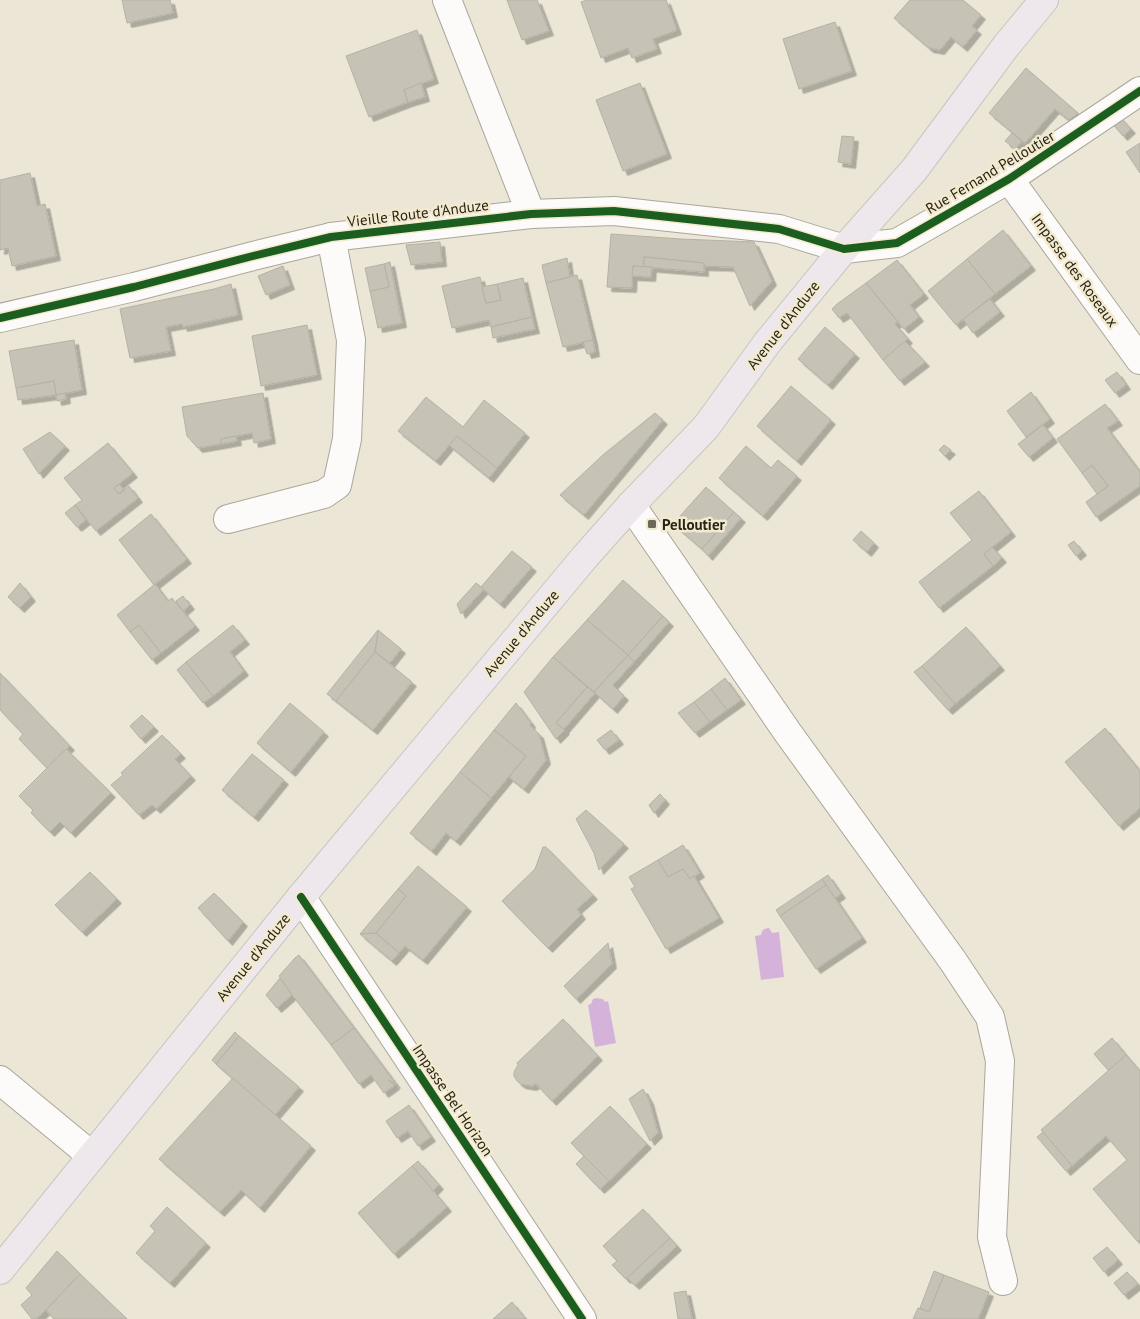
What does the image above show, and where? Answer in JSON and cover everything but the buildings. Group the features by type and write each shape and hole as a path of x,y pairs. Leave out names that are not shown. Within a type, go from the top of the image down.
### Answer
{"main road":[{"name":"Avenue d'Anduze","path":"0,1270 301,897 584,558 631,505 706,427 767,343 844,249 914,170 1006,46 1044,0"}],"street":[{"path":"447,0 531,214"},
{"name":"Rue Fernand Pelloutier","path":"844,249 897,243 1009,180 1140,91"},
{"name":"Impasse des Roseaux","path":"1009,180 1140,360"},
{"name":"Vieille Route d'Anduze","path":"0,318 331,238 531,214 614,211 779,229 844,249"},
{"path":"228,519 324,494 337,485 347,439 351,340 331,238"},
{"path":"631,505 788,733 952,960 990,1018 1000,1061 992,1237 1003,1280"},
{"name":"Impasse Bel Horizon","path":"301,897 582,1319"},
{"path":"0,1080 92,1156"}],"shaded area":[{"path":"769,928 772,933 779,932 784,977 761,980 755,936 761,935 763,930"},
{"path":"596,998 603,999 605,1002 608,1001 616,1043 595,1047 588,1005"}],"cycle path":[{"path":"0,318 134,287 331,237 531,214 614,211 779,229 844,249 897,243 1009,179 1140,91"},
{"path":"301,897 582,1319"}],"place":[{"name":"Pelloutier","path":"652,524"}]}
